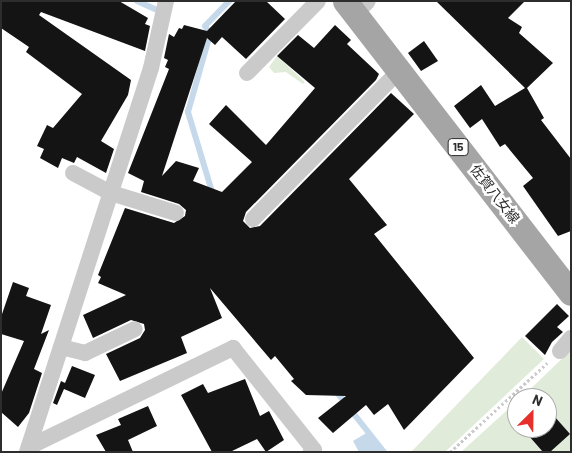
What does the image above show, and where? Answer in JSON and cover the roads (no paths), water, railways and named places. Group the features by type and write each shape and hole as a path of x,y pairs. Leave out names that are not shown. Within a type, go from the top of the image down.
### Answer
{"main road":[{"name":"佐賀八女線","path":"356,5 399,71 571,293"}],"street":[{"path":"28,449 151,68 166,1"},
{"path":"247,73 318,1"},
{"path":"253,220 399,71"},
{"path":"73,173 111,192 176,213"},
{"path":"61,347 85,353 135,329"},
{"path":"28,449 233,348 314,450 311,452"}],"water":[{"path":"368,432 384,452 359,452 353,441"}],"waterway":[{"path":"137,1 155,9"},
{"path":"213,195 188,112 210,34 205,26 229,1"},
{"path":"335,390 384,452"}]}
